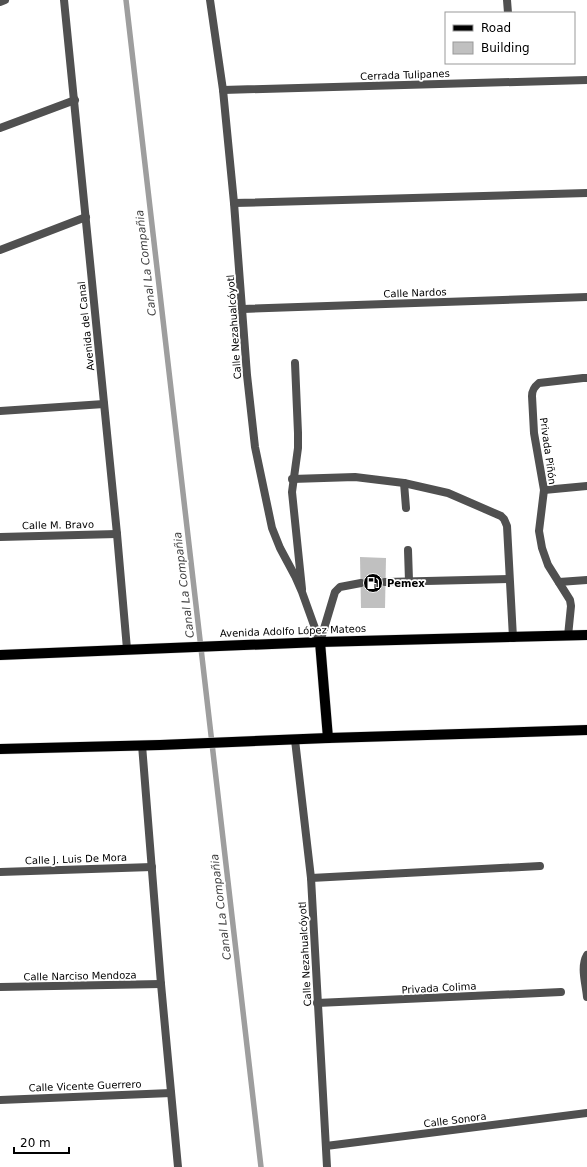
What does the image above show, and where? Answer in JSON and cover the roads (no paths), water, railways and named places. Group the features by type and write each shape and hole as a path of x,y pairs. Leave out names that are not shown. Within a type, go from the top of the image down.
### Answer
{"main road":[{"name":"Avenida Adolfo López Mateos","path":"0,655 320,642 587,635"},
{"path":"320,642 328,738"},
{"path":"0,749 142,746 328,738 587,730"}],"street":[{"path":"0,2 5,0"},
{"name":"Avenida del Canal","path":"64,0 75,100 127,649"},
{"name":"Calle Nezahualcóyotl","path":"210,0 223,90 243,309 247,375 255,447 272,528 280,548 302,592 320,642"},
{"path":"507,0 508,12"},
{"name":"Cerrada Tulipanes","path":"223,90 587,80"},
{"path":"0,128 75,100"},
{"path":"234,203 587,193"},
{"path":"0,250 86,217"},
{"name":"Calle Nardos","path":"243,309 587,297"},
{"path":"295,363 298,448 292,480 292,506 302,592"},
{"name":"Privada Piñón","path":"568,636 571,606 568,596 548,565 542,548 539,531 544,490 534,433 532,391 539,383 587,378"},
{"path":"0,411 104,404"},
{"path":"292,480 355,477 404,483 448,493 502,516 506,526 513,638"},
{"path":"404,483 406,508"},
{"path":"544,490 587,486"},
{"name":"Calle M. Bravo","path":"0,537 117,534"},
{"path":"408,550 409,581"},
{"path":"385,582 509,579"},
{"path":"559,582 587,580"},
{"path":"320,642 334,592 340,587 360,583"},
{"name":"Calle Nezahualcóyotl","path":"295,740 311,878 327,1167"},
{"path":"142,746 161,984 178,1167"},
{"path":"311,878 540,866"},
{"name":"Calle J. Luis De Mora","path":"0,872 152,867"},
{"path":"587,955 583,966 587,997"},
{"name":"Calle Narciso Mendoza","path":"0,987 161,984"},
{"name":"Privada Colima","path":"317,1003 561,992"},
{"name":"Calle Vicente Guerrero","path":"0,1100 171,1093"},
{"name":"Calle Sonora","path":"326,1146 587,1113"}],"waterway":[{"name":"Canal La Compañia","path":"126,0 261,1167"}],"place":[{"name":"Pemex","path":"373,583"}]}
